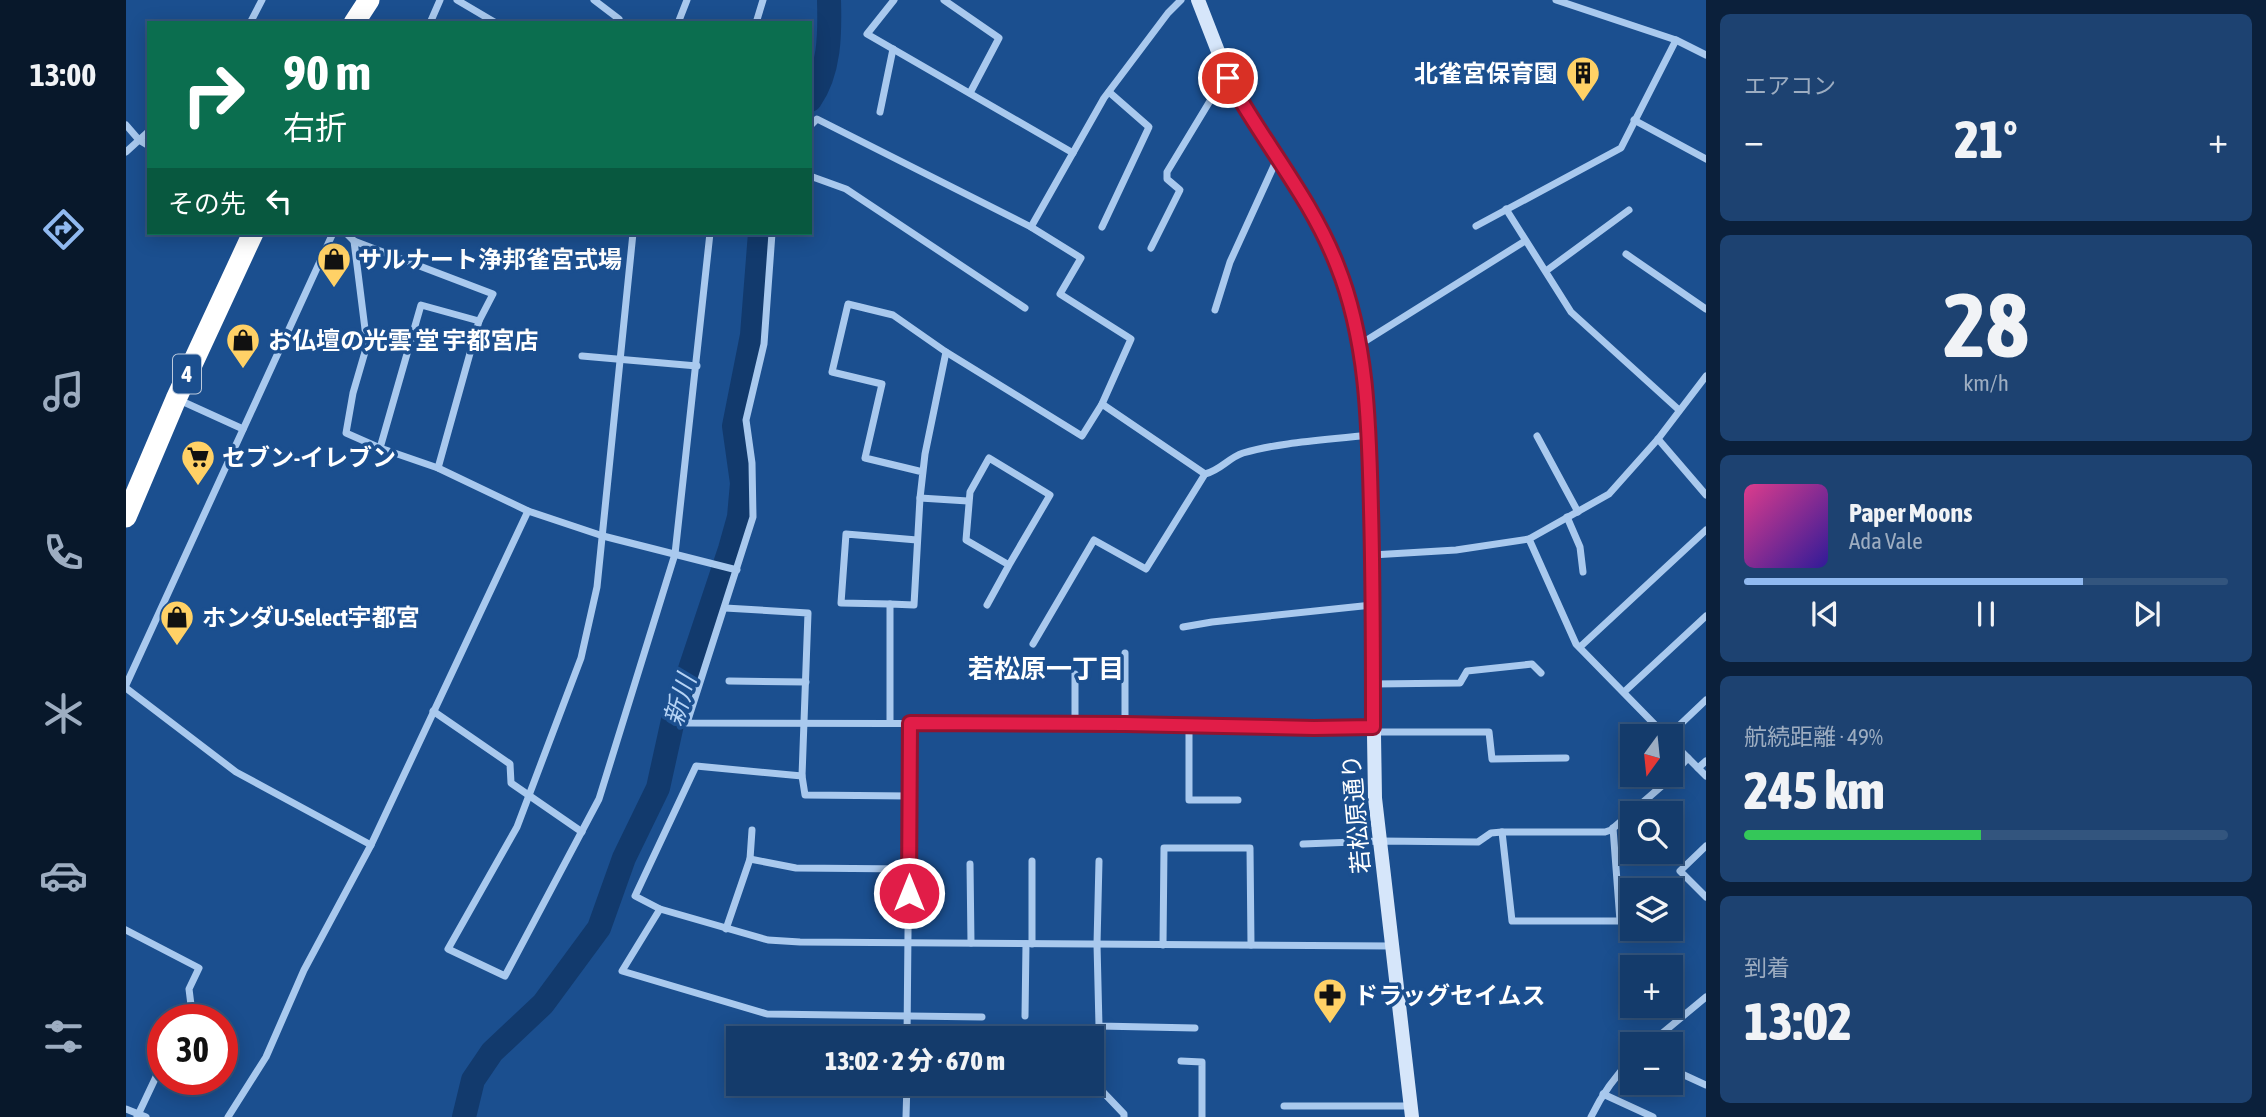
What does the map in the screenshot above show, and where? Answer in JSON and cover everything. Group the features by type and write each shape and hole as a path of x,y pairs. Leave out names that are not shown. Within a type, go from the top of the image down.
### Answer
{"highway":[{"path":"355,21 369,0"},
{"name":"4","path":"126,517 176,399 252,235"}],"street":[{"path":"251,21 262,0"},
{"path":"430,21 440,0"},
{"path":"457,0 493,21"},
{"path":"594,0 619,19"},
{"path":"679,21 687,0"},
{"path":"757,21 763,0"},
{"path":"894,0 867,34 1073,153"},
{"path":"944,0 999,38 970,93"},
{"path":"1031,227 1109,92 1168,13 1181,0"},
{"name":"若松原通り","path":"1198,0 1228,78 1312,214 1338,265 1359,346 1370,435 1375,787 1412,1112"},
{"path":"1556,0 1676,40 1706,55"},
{"path":"1476,226 1621,148 1676,40"},
{"path":"880,112 893,49"},
{"path":"1151,248 1180,190 1167,179 1167,172 1216,91 1228,78"},
{"path":"1102,227 1149,127 1109,92"},
{"path":"812,124 817,119 1031,227 1082,258 1060,294 1131,339 1102,404 1082,436 946,352 893,315 848,304 832,372 882,384 865,458 923,471"},
{"path":"1634,120 1706,159"},
{"path":"126,124 139,140 147,145"},
{"path":"126,152 147,133"},
{"path":"1214,310 1230,262 1277,159"},
{"path":"812,177 846,189 1025,308"},
{"path":"1506,209 1571,312 1679,410"},
{"path":"1546,271 1629,210"},
{"path":"332,235 126,687 236,772 371,845"},
{"path":"348,235 354,241 493,294 479,321 438,468"},
{"path":"633,235 597,587 582,658 517,827 448,949 506,976 599,799 675,554 710,235"},
{"path":"772,235 764,344 746,420 752,463 753,517 734,569 725,608 687,723 1125,724 1489,732 1492,759 1566,758"},
{"path":"354,241 367,345 353,393 346,433 438,468 528,511 603,536 734,569"},
{"path":"1359,346 1525,241"},
{"path":"1626,254 1706,309"},
{"path":"380,448 421,305 479,321"},
{"path":"917,540 846,534 841,603 914,605 923,471 946,352"},
{"path":"582,356 697,366"},
{"path":"1372,555 1456,550 1529,539 1609,494 1658,439 1706,376"},
{"path":"176,399 243,429"},
{"path":"1102,404 1205,474"},
{"path":"1033,644 1094,540 1146,569 1205,474 1217,471 1239,454 1370,435"},
{"path":"1537,436 1578,512"},
{"path":"1658,439 1706,495"},
{"path":"988,605 1051,495 989,458 970,492 966,540 1009,565"},
{"path":"920,498 968,500"},
{"path":"228,1117 266,1057 304,970 371,845 528,511"},
{"path":"1567,517 1580,547 1583,572"},
{"path":"1580,647 1706,530"},
{"path":"1529,539 1576,644 1655,724"},
{"path":"890,604 890,723"},
{"path":"1183,626 1373,605"},
{"path":"725,608 808,613 802,776 805,795 909,796"},
{"path":"1624,692 1706,616"},
{"path":"1125,653 1125,724"},
{"path":"1373,684 1460,683 1467,671 1532,664 1541,673"},
{"path":"1075,674 1075,724"},
{"path":"729,681 806,682"},
{"path":"1681,724 1706,700"},
{"path":"433,712 510,764 510,783 582,832"},
{"path":"907,1026 910,723"},
{"path":"1189,725 1189,800 1238,800"},
{"path":"1684,754 1706,776"},
{"path":"1303,844 1380,841 1478,842 1491,833 1502,832 1605,832 1664,784 1688,758"},
{"path":"1698,768 1706,761"},
{"path":"802,776 696,766 635,896 660,909 768,940 1391,946"},
{"path":"1502,832 1512,921 1620,921 1613,828"},
{"path":"726,929 750,859 752,830"},
{"path":"1706,846 1680,871 1706,897"},
{"path":"1163,945 1164,848 1250,848 1251,946"},
{"path":"750,859 796,868 909,869"},
{"path":"1025,1016 1032,861"},
{"path":"1099,861 1099,1026 1195,1028"},
{"path":"970,864 971,943"},
{"path":"660,909 622,971 767,1014 982,1017"},
{"path":"126,930 199,968 189,989 191,1004"},
{"path":"1664,1032 1706,998"},
{"path":"1181,1061 1202,1062 1202,1117"},
{"path":"1591,1117 1602,1094 1620,1071"},
{"path":"1683,1074 1706,1085"},
{"path":"1104,1093 1124,1117"},
{"path":"1602,1094 1653,1117"},
{"path":"137,1115 147,1095"},
{"path":"906,1096 906,1117"},
{"path":"1284,1106 1412,1112"},
{"path":"126,1110 146,1117"}],"waterway":[{"name":"新川","path":"812,97 825,64 829,38 829,0"},
{"name":"新川","path":"464,1117 473,1080 492,1052 543,1004 599,928 624,858 658,788 673,720 739,517 742,483 734,426 752,335 760,235"}],"place":[{"name":"北雀宮保育園","path":"1583,103"},
{"name":"サルナート浄邦雀宮式場","path":"334,289"},
{"name":"お仏壇の光雲 堂 宇都宮店","path":"243,370"},
{"name":"セブン-イレブン","path":"198,487"},
{"name":"ホンダU-Select宇都宮","path":"177,647"},
{"name":"ドラッグセイムス","path":"1330,1025"}],"district":[{"name":"若松原一丁目","path":"1046,669"}],"route":[{"path":"909,893 910,723 1373,727 1369,418 1363,366 1353,317 1346,288 1326,239 1228,78"}]}
